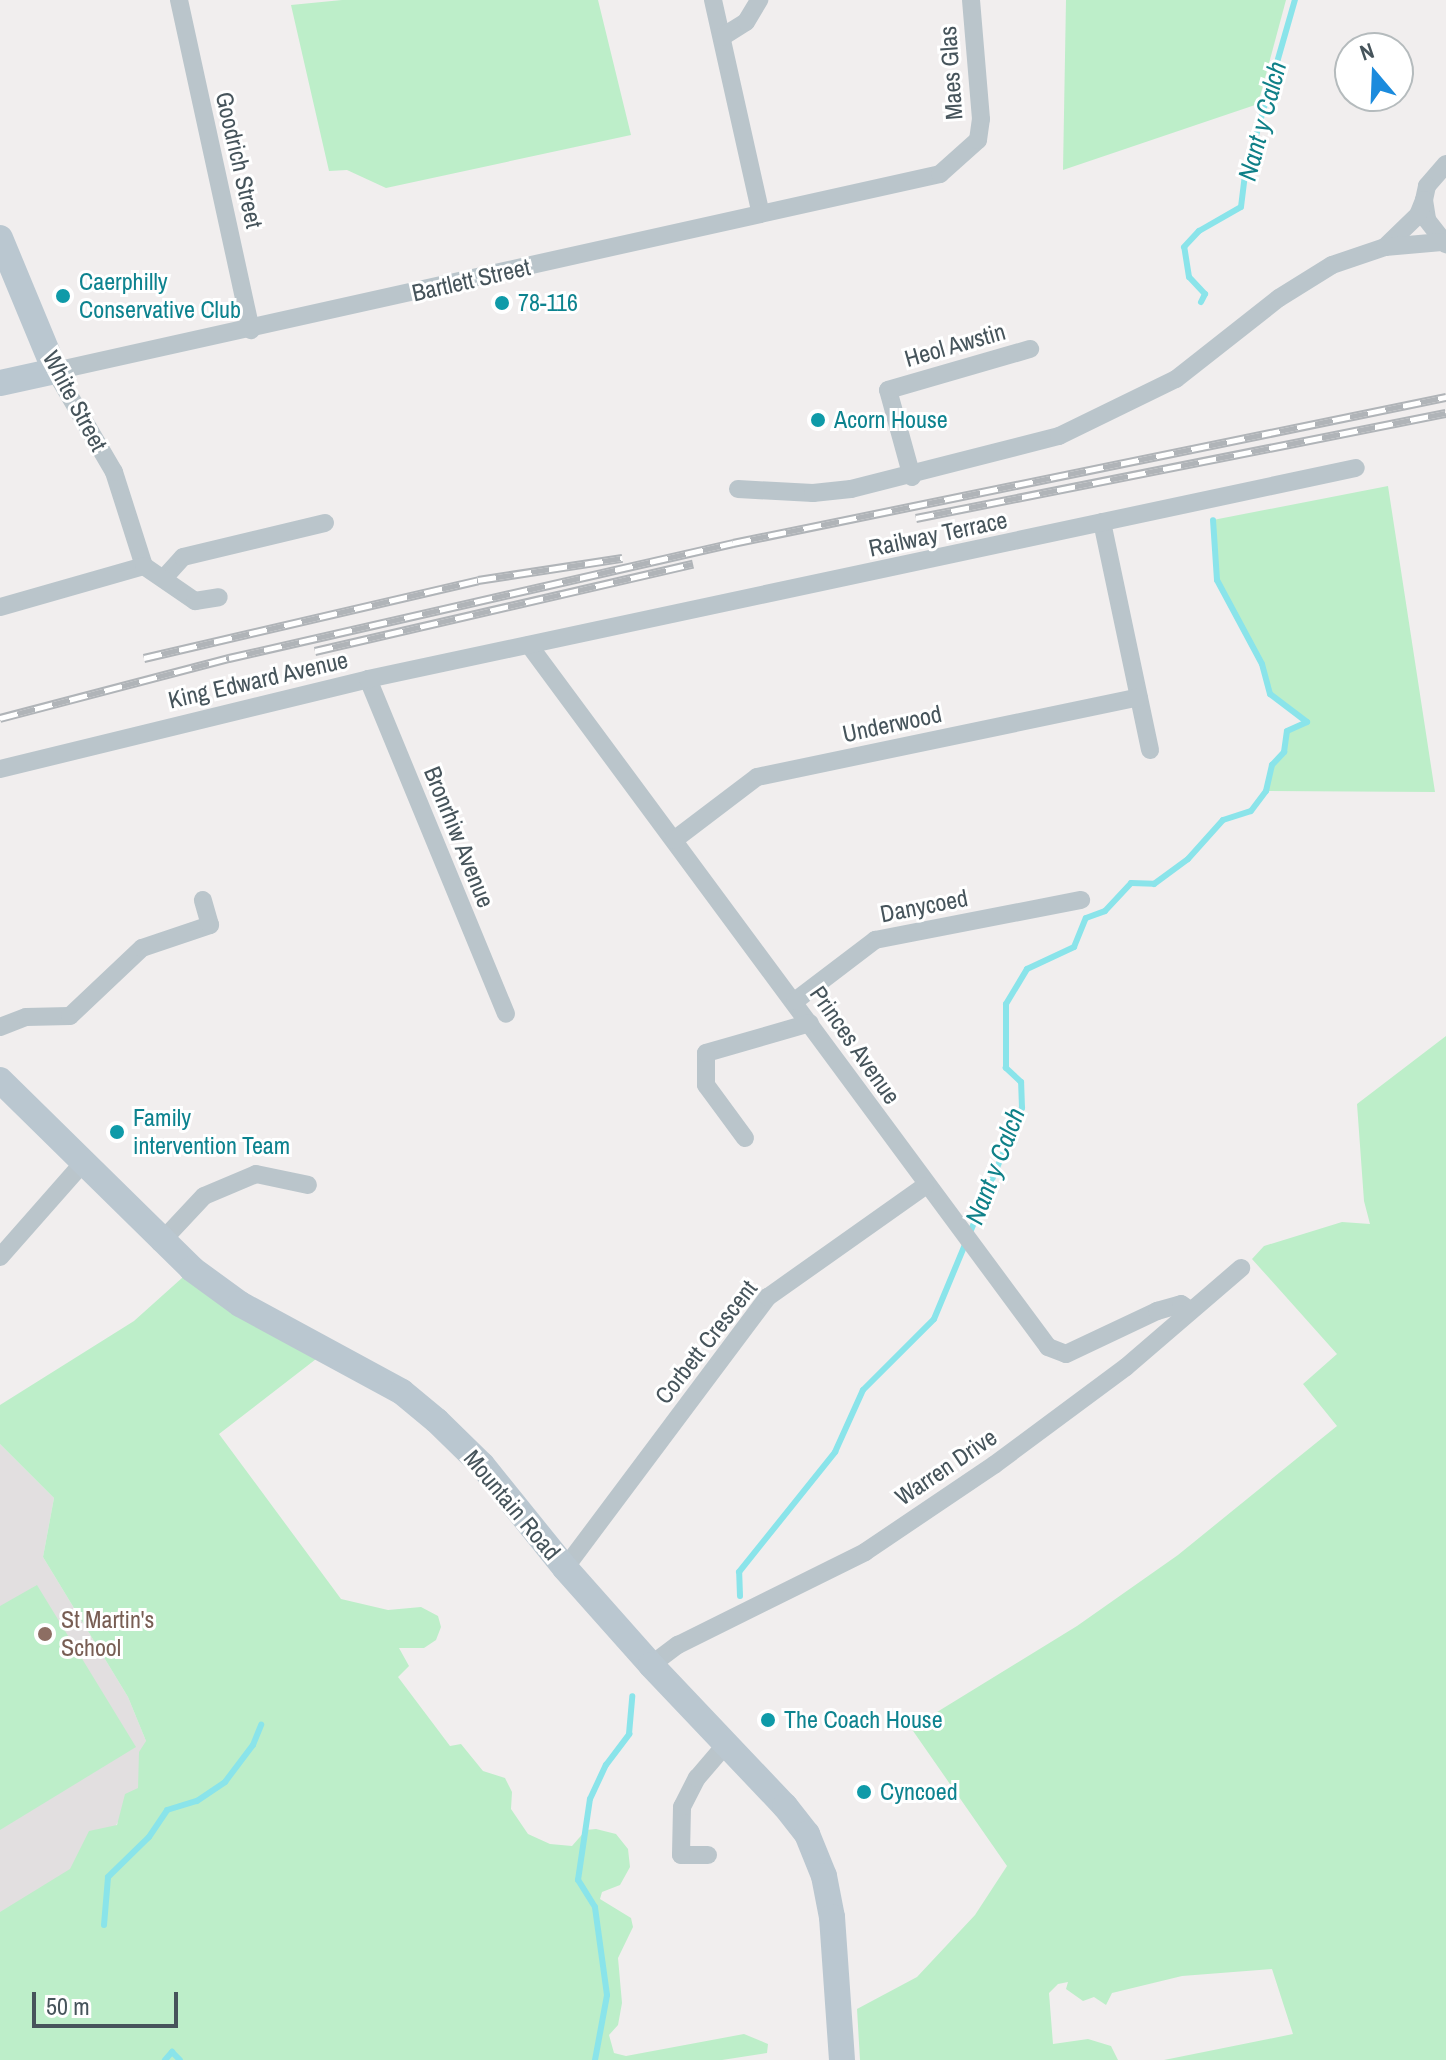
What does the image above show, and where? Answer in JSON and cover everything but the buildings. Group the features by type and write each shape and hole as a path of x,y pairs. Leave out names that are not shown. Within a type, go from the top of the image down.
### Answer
{"main road":[{"name":"White Street","path":"0,238 55,371"},
{"name":"Bartlett Street","path":"0,383 55,371"},
{"name":"Mountain Road","path":"0,1080 160,1243 240,1304 402,1392 482,1465 565,1568 807,1834 824,1876 842,2060"}],"street":[{"name":"Goodrich Street","path":"179,0 251,330"},
{"path":"713,0 761,214"},
{"path":"722,37 746,22 759,0"},
{"name":"Maes Glas","path":"940,174 978,140 981,119 971,0"},
{"path":"1385,247 1418,215 1427,186 1445,163"},
{"name":"Bartlett Street","path":"55,371 251,330 940,174"},
{"path":"1424,200 1427,220 1444,243"},
{"path":"738,489 813,493 912,477 1059,436 1176,379 1279,298 1332,265 1385,247 1444,243"},
{"name":"Heol Awstin","path":"912,477 888,390 1030,349"},
{"name":"White Street","path":"55,371 114,472 144,566"},
{"name":"Railway Terrace","path":"529,645 1356,468"},
{"path":"1102,522 1150,750"},
{"path":"164,578 183,557 325,523"},
{"path":"0,607 144,566 195,601 219,597"},
{"name":"King Edward Avenue","path":"0,769 368,679 529,645"},
{"name":"Princes Avenue","path":"529,645 795,1001 925,1186 1053,1351 1076,1351 1181,1304 1190,1310"},
{"name":"Bronrhiw Avenue","path":"368,679 506,1014"},
{"name":"Underwood","path":"674,840 757,777 1139,697"},
{"path":"0,1027 26,1017 70,1016 142,948 210,925 203,900"},
{"name":"Danycoed","path":"795,1001 875,940 1081,900"},
{"path":"745,1138 706,1085 706,1053 810,1023"},
{"path":"0,1257 83,1163"},
{"path":"160,1243 204,1196 256,1174 308,1185"},
{"name":"Corbett Crescent","path":"565,1568 768,1297 925,1186"},
{"name":"Warren Drive","path":"651,1665 678,1645 865,1552 1062,1417 1241,1268"},
{"path":"708,1855 681,1855 682,1807 697,1778 726,1744"}],"shaded area":[{"name":"St Martin's School","path":"0,1444 54,1498 43,1557 128,1697 146,1741 138,1789 85,1876 0,1924"}],"green space":[{"path":"342,0 598,0 631,135 386,188 347,170 329,171 291,5"},
{"path":"1066,0 1286,0 1258,104 1063,170"},
{"path":"1388,486 1435,792 1266,791 1272,765 1284,752 1287,731 1306,722 1270,694 1262,664 1217,580 1213,520"},
{"path":"1446,1036 1446,2060 1164,2060 1293,2034 1272,1969 1182,1976 1112,1993 1106,2005 1094,1997 1083,2001 1066,1989 1068,1982 1058,1984 1049,1993 1053,2044 1088,2039 1111,2046 1118,2060 860,2060 857,2009 917,1977 975,1915 1007,1866 911,1728 1077,1626 1178,1555 1337,1426 1303,1384 1337,1354 1252,1259 1264,1246 1342,1222 1370,1224 1364,1201 1357,1104"},
{"path":"192,1269 329,1349 219,1434 341,1599 388,1610 421,1607 438,1616 441,1627 436,1640 424,1648 399,1648 409,1666 398,1677 450,1746 461,1744 483,1771 505,1778 512,1792 511,1809 528,1834 550,1844 572,1846 586,1830 596,1829 616,1834 628,1849 630,1867 620,1885 602,1892 600,1899 631,1918 633,1927 618,1958 622,2003 618,2025 609,2035 614,2053 626,2056 744,2034 768,2044 767,2053 722,2060 0,2060 0,1912 70,1869 89,1831 117,1825 125,1794 138,1788 139,1752 146,1741 128,1697 43,1557 54,1498 0,1444 0,1405 134,1321"},
{"path":"37,1585 136,1747 0,1830 0,1606"}],"waterway":[{"name":"Nant y Calch","path":"1201,302 1205,294 1189,277 1184,247 1199,231 1241,207 1245,174 1295,0"},
{"name":"Nant y Calch","path":"740,1596 739,1572 835,1452 863,1390 934,1319 1022,1108 1021,1082 1006,1068 1006,1004 1027,969 1074,947 1086,918 1105,911 1131,883 1154,884 1188,859 1223,820 1251,811 1266,791 1272,765 1284,752 1287,731 1307,722 1270,694 1262,664 1217,580 1213,520"},
{"name":"Nant y Calch","path":"595,2060 607,1995 595,1907 578,1880 590,1799 606,1765 629,1734 632,1696"},
{"path":"104,1925 108,1877 149,1837 167,1810 197,1801 225,1782 253,1745 261,1725"},
{"path":"165,2060 172,2052 180,2060"}],"railway":[{"path":"0,718 229,658 733,543 1446,397"},
{"path":"916,518 1446,413"},
{"path":"144,658 478,580 622,558"},
{"path":"315,651 693,564"}],"place":[{"name":"Caerphilly Conservative Club","path":"63,296"},
{"name":"78-116","path":"502,303"},
{"name":"Acorn House","path":"818,420"},
{"name":"Family intervention Team","path":"117,1132"},
{"name":"St Martin's School","path":"45,1634"},
{"name":"The Coach House","path":"768,1720"},
{"name":"Cyncoed","path":"864,1792"}]}
